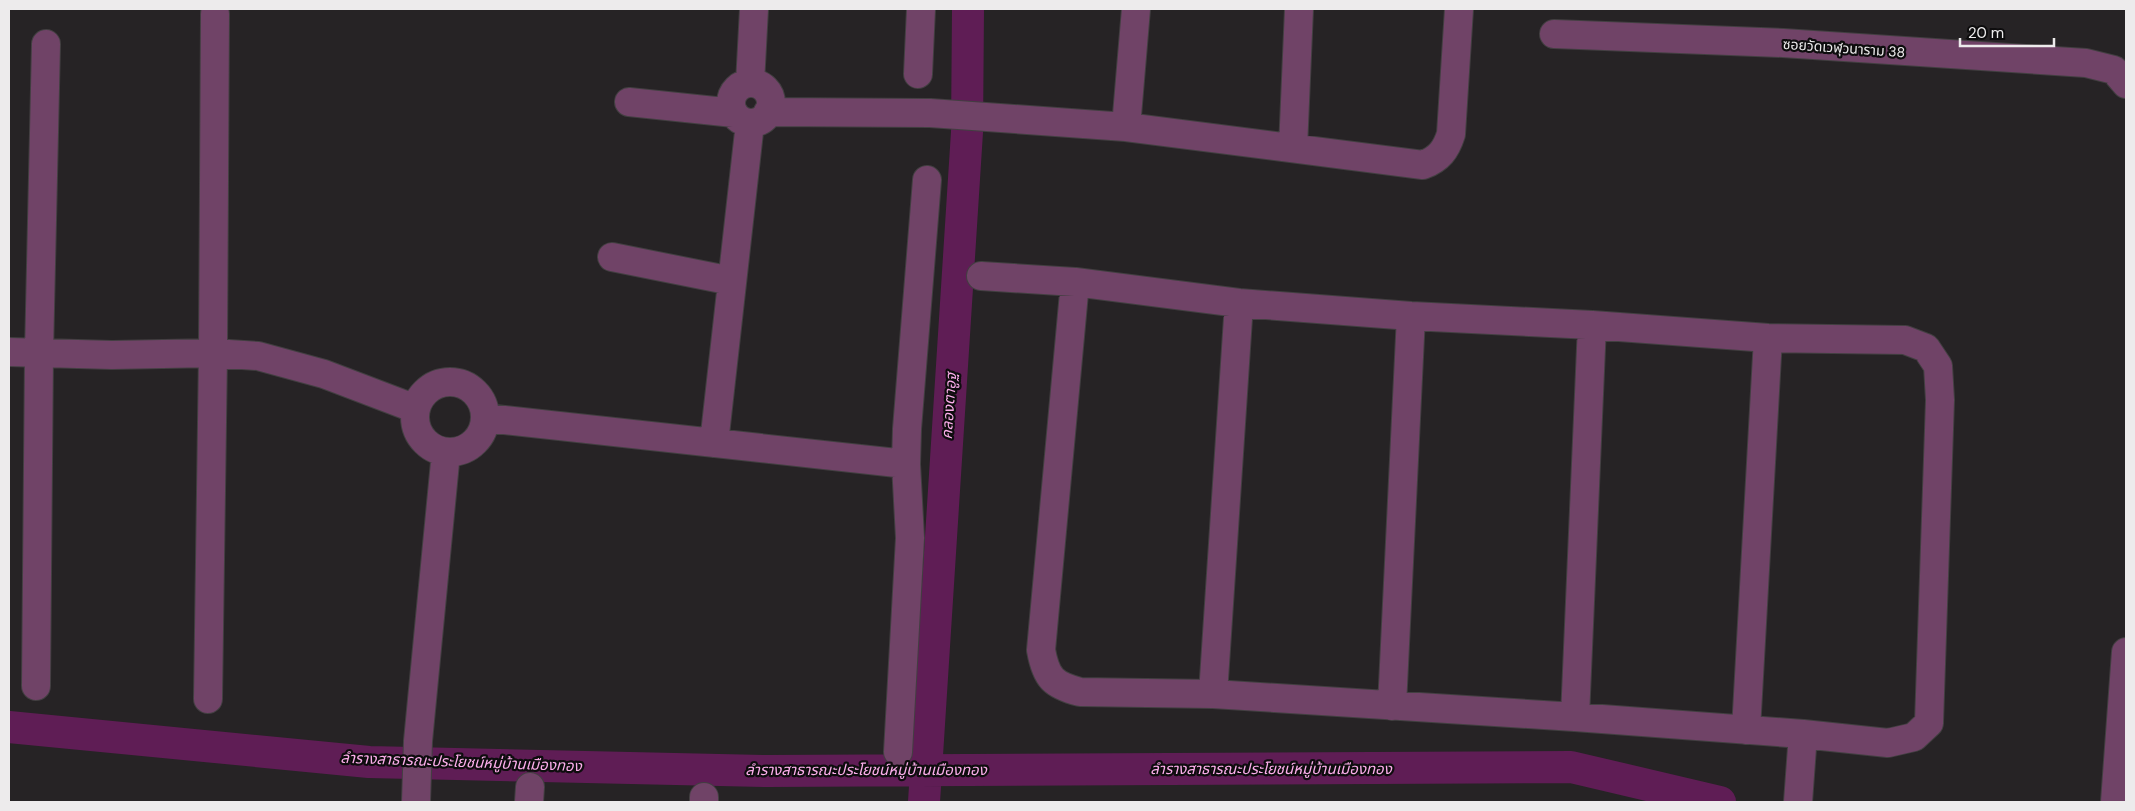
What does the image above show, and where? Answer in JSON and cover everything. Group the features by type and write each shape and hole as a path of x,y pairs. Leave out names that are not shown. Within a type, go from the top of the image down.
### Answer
{"street":[{"path":"750,116 771,105 770,96 765,89 758,85 750,84 754,9"},
{"path":"918,74 921,9"},
{"path":"1126,127 1136,9"},
{"path":"1293,148 1299,9"},
{"path":"629,102 750,116 930,112 983,115 1126,127 1423,165 1435,161 1448,144 1451,134 1459,9"},
{"path":"208,699 215,14"},
{"name":"ซอยวัดเวฬุวนาราม 38","path":"1554,34 1783,43 2086,63 2114,70 2126,84"},
{"path":"36,686 39,353 46,44"},
{"path":"714,443 750,116"},
{"path":"898,752 910,538 906,464 907,430 927,180"},
{"path":"612,257 732,280"},
{"path":"981,276 1075,282 1239,303 1411,316 1592,325 1768,338 1906,340 1926,348 1938,366 1940,400 1929,723 1914,737 1888,743 1803,734 1575,716 1213,694 1080,692 1061,687 1045,670 1041,650 1075,282"},
{"path":"1213,694 1239,303"},
{"path":"1392,706 1411,316"},
{"path":"1575,716 1592,325"},
{"path":"1746,730 1768,338"},
{"path":"9,352 112,355 213,353 258,356 290,363 416,409"},
{"path":"448,381 462,383 475,391 483,403 486,418 482,432 474,444 461,451 446,452 432,447 421,437 415,423 416,409 422,395 433,385 448,381"},
{"path":"486,418 906,464"},
{"path":"416,790 418,741 446,452"},
{"path":"2115,802 2126,652"},
{"path":"1798,802 1803,734"}],"waterway":[{"name":"คลองตาอูฐ","path":"924,802 967,132 968,9"},
{"name":"ลำรางสาธารณะประโยชน์หมู่บ้านเมืองทอง","path":"9,727 369,762 766,771 1571,767 1720,802"}]}
